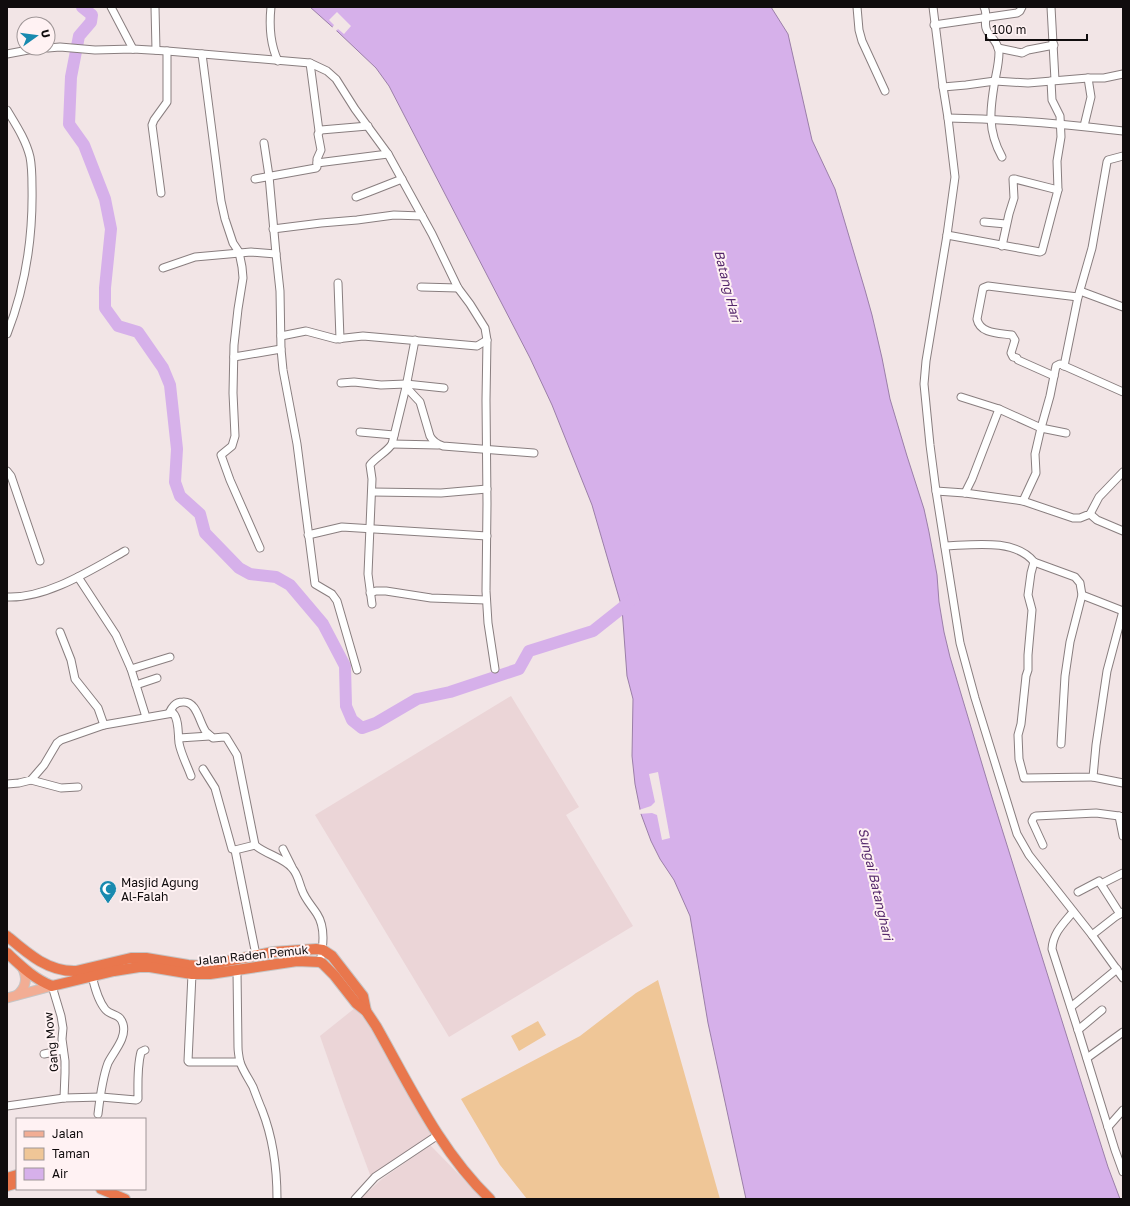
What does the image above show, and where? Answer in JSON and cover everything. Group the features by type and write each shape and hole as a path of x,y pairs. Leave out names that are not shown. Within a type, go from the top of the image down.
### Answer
{"highway":[{"path":"7,936 41,962 72,976"},
{"name":"Jalan Raden Pemuk","path":"52,986 72,976 91,972 132,958 146,958 202,966 256,955 316,948 323,950 332,956 363,996 366,1011"},
{"path":"7,953 37,979 52,986"},
{"name":"Jalan Raden Pemuk","path":"91,972 150,967 192,974 210,974 297,961 320,962 334,975 356,1003 366,1011 438,1135 474,1184 490,1199"},
{"path":"103,1190 125,1199"}],"main road":[{"path":"11,997 21,992 25,985 26,977 22,967"},
{"path":"11,997 52,986"}],"street":[{"path":"112,7 133,49"},
{"path":"155,7 156,50"},
{"path":"271,7 269,21 270,31 273,51 278,61"},
{"path":"857,7 859,30 862,41 885,91"},
{"path":"933,7 934,26 955,177 926,361 924,384 936,491 960,643 975,698 1017,834 1029,855 1092,935 1123,978"},
{"path":"984,7 986,12 986,28 996,42 998,48 999,64 990,118 994,141 1002,157"},
{"path":"934,26 1017,13 1022,7"},
{"path":"947,235 1002,246 1040,252 1042,251 1058,190 1057,161 1061,137 1059,112 1052,100 1054,45 1051,7"},
{"path":"998,48 1022,53 1028,50 1054,45"},
{"path":"56,47 95,50 156,50 310,64 326,71 336,79 388,154 432,234 458,288 485,328 487,340 486,600 495,669"},
{"path":"161,194 152,125 167,102 167,51"},
{"path":"202,54 221,201 225,219 233,242 239,252 243,278 236,324 234,357 233,393 235,436 232,446 221,455 230,480 260,548"},
{"path":"255,179 316,168 317,159 321,150 310,64"},
{"path":"943,87 995,81 1028,83 1104,78 1123,74"},
{"path":"1084,126 1090,97 1088,78"},
{"path":"7,110 19,130 27,148 32,168 32,211 26,266 18,300 7,334"},
{"path":"948,118 990,118 1123,131"},
{"path":"319,131 368,126"},
{"path":"264,143 269,176 280,291 281,349 297,444 315,584 332,594 337,600 358,670"},
{"path":"317,164 388,154"},
{"path":"1064,366 1079,294 1092,248 1107,162 1108,160 1123,156"},
{"path":"356,197 402,179"},
{"path":"1002,246 1006,224 1014,198 1013,179 1058,190"},
{"path":"273,229 394,215 422,216"},
{"path":"984,222 1006,224"},
{"path":"163,268 195,257 239,252 276,254"},
{"path":"338,283 340,339"},
{"path":"1054,376 1013,357 1011,353 1014,340 1012,335 985,330 980,327 977,319 984,288 988,286 1079,294 1123,307"},
{"path":"421,287 458,288"},
{"path":"281,336 306,332 340,339 351,336 363,336 477,346 487,340"},
{"path":"372,604 368,574 372,492 370,465 392,444 415,340"},
{"path":"234,357 281,349"},
{"path":"1024,501 1036,473 1035,454 1056,366 1060,364 1123,392"},
{"path":"342,382 444,388"},
{"path":"406,386 420,402 432,441 440,445"},
{"path":"961,397 999,409 1041,428 1066,433"},
{"path":"965,493 972,479 999,409"},
{"path":"360,432 394,435"},
{"path":"392,444 440,445 534,453"},
{"path":"7,471 11,476 40,561"},
{"path":"936,491 965,493 1024,501 1073,518 1080,518 1090,514 1099,496 1123,472"},
{"path":"372,492 441,493 487,489"},
{"path":"1090,514 1097,520 1123,531"},
{"path":"308,535 342,527 487,536"},
{"path":"945,546 1002,545 1030,557 1034,562 1075,577 1080,583 1082,595 1070,642 1065,676 1061,744"},
{"path":"7,597 34,594 78,577 125,551"},
{"path":"1034,562 1028,595 1032,610 1028,670 1026,676 1021,724 1018,735 1019,759 1024,777 1093,777 1123,783"},
{"path":"78,577 116,635 131,669 146,717"},
{"path":"370,593 376,591 386,591 431,598 486,600"},
{"path":"1082,595 1123,611 1107,671 1096,745 1093,777"},
{"path":"60,632 71,660 75,679 98,708 104,725"},
{"path":"131,669 170,657"},
{"path":"136,685 157,678"},
{"path":"169,713 173,706 178,703 190,703 206,733 210,736"},
{"path":"32,780 44,765 59,741 104,725 169,713 175,714 181,750 190,776"},
{"path":"179,738 210,736 213,738 226,737 237,755 255,845"},
{"path":"203,769 215,788 232,849 235,850 256,955"},
{"path":"7,784 32,780 61,788 78,787"},
{"path":"1043,845 1032,821 1036,816 1096,812 1121,816 1123,836"},
{"path":"235,850 255,845 292,868"},
{"path":"283,849 295,872 302,892 320,918 323,950 320,962"},
{"path":"1101,884 1123,873"},
{"path":"1078,892 1098,881 1121,913 1092,935"},
{"path":"1073,912 1056,933 1052,941 1052,949 1123,1172"},
{"path":"1071,1007 1117,969"},
{"path":"238,971 238,1047 240,1062 253,1087 267,1125 277,1178 277,1199"},
{"path":"91,972 102,1005 106,1011 117,1015 121,1019 124,1031 108,1065 98,1114"},
{"path":"192,974 188,1061 240,1062"},
{"name":"Gang Mow","path":"52,986 63,1028 62,1039 65,1061 64,1098"},
{"path":"1078,1030 1102,1010"},
{"path":"1087,1058 1123,1032"},
{"path":"44,1054 63,1050"},
{"path":"7,1106 64,1098 101,1097 134,1100 138,1099 139,1061 141,1052 145,1050"},
{"path":"1108,1127 1123,1110"},
{"path":"355,1199 375,1177 438,1135"}],"shaded area":[{"path":"511,696 579,807 566,815 633,926 449,1037 315,815"},
{"path":"355,1008 365,1016 435,1137 372,1180 320,1036"},
{"path":"430,1145 483,1199 360,1199 382,1179"}],"green space":[{"path":"658,980 720,1199 527,1199 500,1165 461,1099 580,1036 636,993"},
{"path":"538,1021 546,1035 519,1051 511,1036"}],"water":[{"path":"310,7 771,7 788,34 812,140 835,189 872,315 890,399 924,509 937,575 939,602 944,632 950,657 991,794 1083,1088 1108,1167 1120,1199 746,1199 708,1023 690,916 674,880 660,859 651,841 641,814 635,784 632,756 633,699 627,676 622,608 592,505 552,405 530,358 389,86 376,68"}],"pier":[{"path":"337,12 351,26 344,34 338,29 335,32 332,28 334,25 329,20"},
{"path":"658,772 670,838 662,840 657,815 652,813 639,814 639,810 651,806 655,802 649,774"}],"waterway":[{"path":"82,7 92,15 91,22 79,36 71,77 69,124 84,145 105,199 111,229 105,288 105,308 118,326 138,332 163,368 170,385 177,449 175,482 180,496 200,514 205,533 239,568 250,574 276,577 290,585 323,624 345,666 346,706 352,720 362,728 376,723 417,699 450,692 519,669 529,651 593,631 634,598"}],"place":[{"name":"Masjid Agung Al-Falah","path":"108,904"}],"water label":[{"name":"Batang Hari","path":"728,286"},
{"name":"Sungai Batanghari","path":"876,884"}]}
